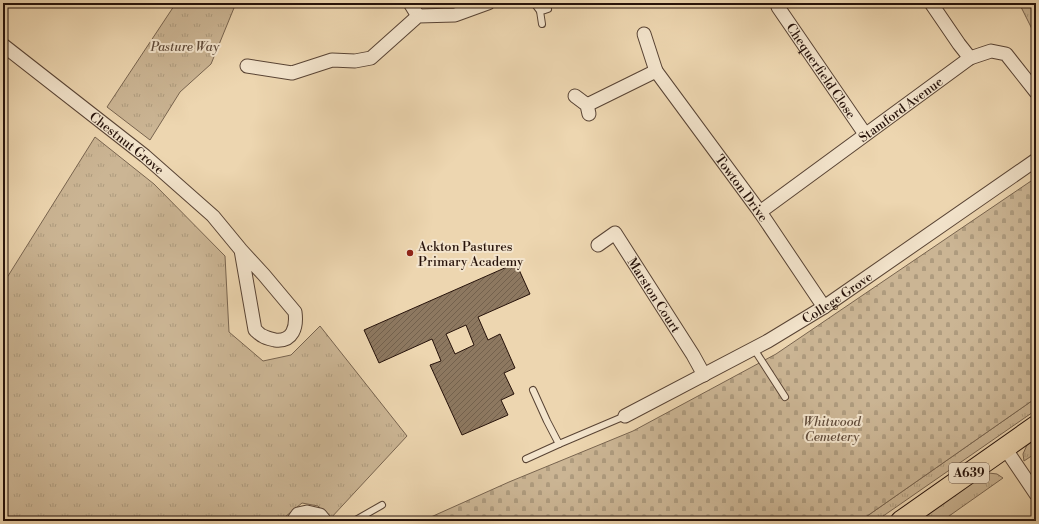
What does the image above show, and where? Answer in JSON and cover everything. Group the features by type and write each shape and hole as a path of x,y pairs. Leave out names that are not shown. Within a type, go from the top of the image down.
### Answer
{"main road":[{"name":"A639","path":"901,521 1036,426"}],"street":[{"path":"410,3 418,16"},
{"path":"247,66 292,73 332,60 355,61 371,58 418,16 455,15 488,3"},
{"path":"931,3 970,58"},
{"name":"Chequerfield Close","path":"776,6 865,134"},
{"name":"Towton Drive","path":"644,34 656,71 760,212 824,307"},
{"name":"Chestnut Grove","path":"3,45 145,156 213,216 295,312 296,319 294,328 292,335 288,338 281,341 271,339 262,336 256,330 241,250"},
{"name":"Stamford Avenue","path":"760,212 970,58 991,51 1006,54 1036,92"},
{"path":"575,96 588,110 656,71"},
{"name":"College Grove","path":"625,416 754,349 824,307 1036,160"},
{"name":"Marston Court","path":"598,245 615,233 693,355 704,375"},
{"path":"1005,448 1036,494"},
{"path":"293,521 298,514 307,512 320,515 325,521"}],"lane":[{"path":"534,3 540,10 542,24"},
{"path":"540,10 548,9"},
{"path":"754,349 785,397"},
{"path":"533,390 559,444"},
{"path":"526,459 625,416"},
{"path":"354,521 382,506"}],"green space":[{"name":"Pasture Way","path":"176,3 236,3 211,64 180,92 150,140 107,107"},
{"path":"1019,3 1036,3 1036,37"},
{"path":"95,137 154,184 225,256 229,332 263,361 291,355 320,326 407,436 330,519 318,506 302,503 280,521 3,521 3,284"},
{"name":"Whitwood Cemetery","path":"1031,181 1036,189 1036,398 860,521 422,521 509,482 633,431 776,354"},
{"path":"1036,398 1036,410 876,521 860,521"},
{"path":"1036,440 1036,453 1024,461 1023,454 1027,445"},
{"path":"989,473 997,474 1003,478 942,521 916,521 976,479"}],"building":[{"path":"516,263 530,294 478,317 488,340 500,334 515,368 504,373 514,394 501,400 508,415 462,435 430,365 441,361 432,339 379,363 364,330","holes":["466,325 474,345 455,354 446,334"]}],"place":[{"name":"Ackton Pastures Primary Academy","path":"410,253"}]}
